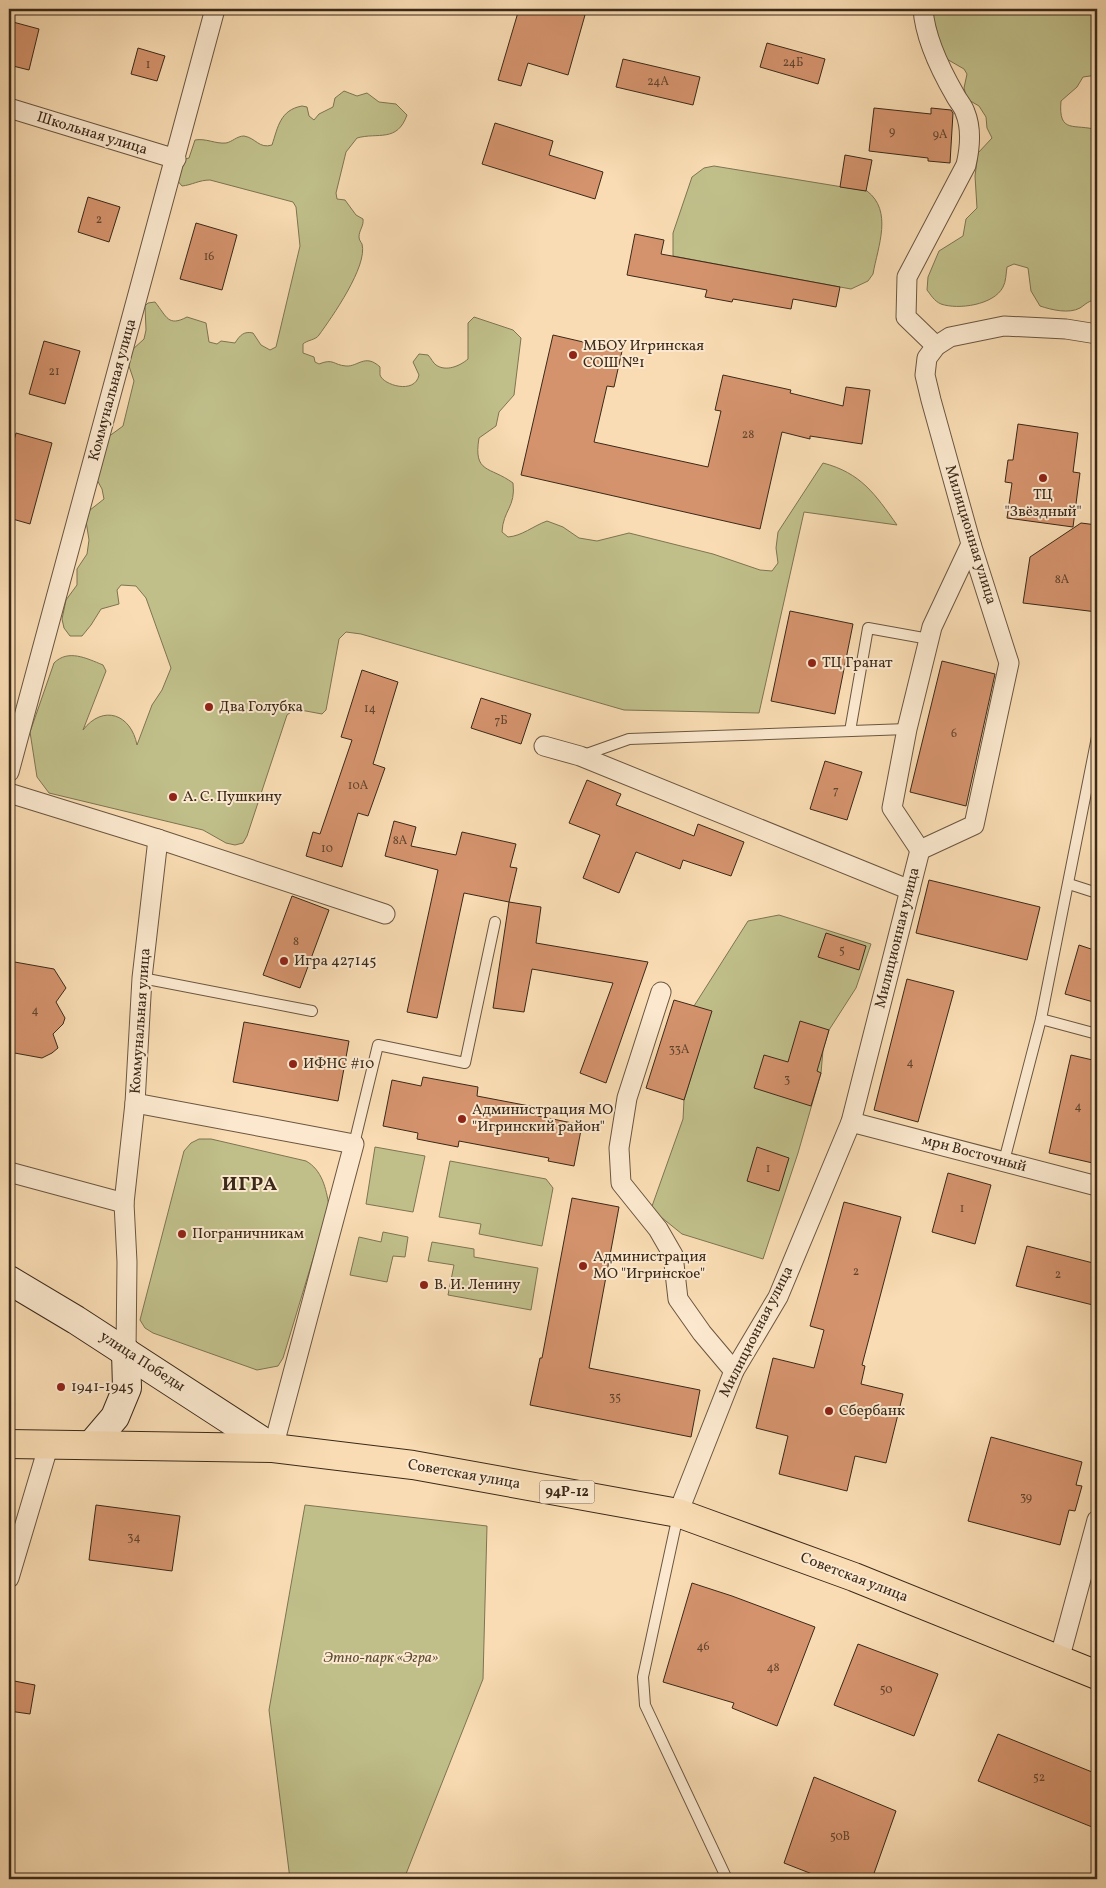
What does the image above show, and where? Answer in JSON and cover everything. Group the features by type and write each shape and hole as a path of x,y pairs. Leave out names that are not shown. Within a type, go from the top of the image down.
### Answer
{"main road":[{"name":"улица Победы","path":"9,1280 126,1352 273,1448"},
{"path":"92,1444 115,1416 126,1388 126,1352"},
{"name":"Советская улица","path":"9,1444 273,1448 413,1465 678,1513 854,1577 1097,1675"}],"street":[{"name":"Коммунальная улица","path":"9,772 216,9"},
{"path":"923,9 925,30 954,95 965,111 970,130 970,150 966,165 906,277 906,318 936,346 950,337 1004,326 1066,329 1097,334"},
{"name":"Школьная улица","path":"9,108 176,160"},
{"name":"Милиционная улица","path":"678,1513 734,1372 778,1297 851,1122 920,850 974,825 1009,663 971,544 925,375 927,358 936,346"},
{"path":"920,850 892,808 907,729 932,627 971,544"},
{"path":"544,746 580,756 910,890"},
{"path":"9,793 158,839 385,914"},
{"name":"Коммунальная улица","path":"126,1352 127,1262 124,1203 134,1103 142,978 158,839"},
{"path":"661,992 627,1098 619,1148 621,1183 658,1229 673,1255 678,1299 702,1333 734,1372"},
{"path":"134,1103 354,1144 273,1448"},
{"name":"мрн Восточный","path":"851,1122 1097,1186"},
{"path":"9,1172 124,1203"},
{"path":"9,1578 49,1444"},
{"path":"1059,1660 1097,1520"}],"lane":[{"path":"850,731 868,628 929,638"},
{"path":"580,756 629,739 907,729"},
{"path":"1004,1161 1041,1019 1097,737"},
{"path":"1068,884 1097,892"},
{"path":"354,1144 378,1045 466,1062 495,922"},
{"path":"142,978 312,1011"},
{"path":"1041,1019 1097,1034"},
{"path":"678,1513 643,1677 645,1705 727,1879"}],"green space":[{"path":"926,9 1097,9 1097,75 1083,77 1077,87 1061,101 1061,112 1062,119 1070,126 1097,130 1097,300 1090,301 1080,308 1071,311 1055,310 1040,306 1031,291 1028,268 1014,264 1007,267 1004,285 998,293 984,302 966,306 948,306 936,301 927,290 928,277 939,251 963,236 966,219 977,208 975,176 978,153 992,138 987,128 986,117 979,106 967,99 964,88 967,74 964,69 945,58"},
{"path":"344,91 357,96 367,93 379,102 396,104 407,115 398,130 386,135 357,138 346,152 336,193 337,199 345,200 356,215 363,219 359,237 362,244 360,265 348,291 318,337 303,344 303,353 314,357 315,362 319,364 331,362 350,366 370,361 380,367 382,379 393,385 406,386 412,385 419,375 413,362 419,354 428,355 436,365 444,368 457,366 468,359 468,323 474,317 513,330 521,338 514,395 499,412 496,426 479,438 478,450 481,464 485,468 513,483 513,498 502,532 508,537 518,535 547,521 563,527 579,538 597,541 629,533 713,554 760,570 772,571 778,563 776,548 778,532 823,463 836,467 866,486 897,525 804,512 759,713 624,710 361,634 346,632 339,639 326,710 322,714 295,709 287,715 247,836 243,843 235,845 226,843 203,830 49,793 37,777 30,732 54,663 65,656 77,656 103,665 106,671 83,730 99,717 115,716 129,726 134,734 137,745 152,705 162,690 171,668 146,598 136,586 121,585 117,590 119,604 101,609 82,636 70,636 64,628 62,619 66,600 77,585 77,569 87,554 89,540 86,521 90,510 104,499 102,489 96,478 108,437 123,426 134,381 129,366 129,359 132,350 144,339 146,330 145,306 148,303 155,302 165,316 172,321 187,317 206,323 209,342 217,344 221,341 235,343 242,334 253,333 261,345 270,350 276,347 300,246 296,207 293,202 210,180 182,186 176,179 181,160 189,158 195,140 226,143 244,136 264,146 272,145 281,120 289,111 302,106 307,107 309,116 314,120 319,114 333,107 335,98"},
{"path":"714,166 867,191 880,208 882,219 882,230 873,274 868,281 851,289 673,256 673,233 692,177 704,168"},
{"path":"779,915 871,944 856,988 829,1030 823,1050 821,1073 798,1153 763,1259 682,1234 651,1209 683,1119 684,1100 711,1012 694,1006 748,921"},
{"path":"199,1139 211,1139 306,1161 320,1174 325,1186 329,1206 283,1358 278,1366 257,1370 153,1333 145,1328 140,1320 184,1151 191,1143"},
{"path":"375,1147 425,1156 413,1212 366,1204"},
{"path":"450,1161 546,1179 553,1188 542,1246 479,1234 481,1224 439,1217"},
{"path":"383,1232 408,1237 405,1257 393,1256 387,1282 350,1275 359,1237 381,1242"},
{"path":"432,1242 474,1249 474,1257 538,1268 531,1310 448,1295 454,1265 428,1261"},
{"name":"Этно-парк «Эгра»","path":"305,1505 487,1526 483,1679 404,1879 290,1879 269,1710"}],"building":[{"path":"519,9 564,9 585,15 568,75 528,63 521,86 498,80"},
{"path":"13,22 39,29 29,70 9,65 9,41"},
{"path":"767,43 825,59 818,84 760,67"},
{"path":"138,48 165,56 157,81 131,74"},
{"path":"623,59 700,77 693,105 616,87"},
{"path":"874,108 931,114 931,108 951,110 953,113 950,163 928,161 928,158 869,151"},
{"path":"495,123 553,141 549,155 603,172 595,199 482,164"},
{"path":"845,155 872,160 866,191 840,187"},
{"path":"88,197 120,207 109,242 78,232"},
{"path":"196,223 237,235 222,290 180,279"},
{"path":"635,234 664,240 661,254 840,287 836,307 793,299 791,309 733,299 732,302 705,297 707,290 627,275"},
{"path":"553,335 622,351 614,387 607,386 594,442 708,467 721,411 715,410 723,375 791,390 790,393 843,406 846,387 870,390 862,444 810,436 810,439 782,432 760,529 521,475"},
{"path":"44,341 80,351 65,404 29,394"},
{"name":"ТЦ \"Звёздный\"","path":"1018,424 1078,433 1073,472 1080,473 1073,527 1007,518 1012,483 1005,482 1008,460 1013,460"},
{"path":"16,433 52,443 30,524 9,518 9,459"},
{"path":"1081,523 1097,525 1097,612 1023,603 1030,557"},
{"name":"ТЦ Гранат","path":"790,611 853,624 835,714 771,701"},
{"path":"942,661 995,674 966,806 910,792"},
{"path":"362,670 398,682 373,764 385,768 368,816 358,813 342,867 306,856 313,832 320,834 352,740 341,737"},
{"path":"481,698 531,714 521,744 471,728"},
{"path":"825,761 862,772 847,820 810,809"},
{"path":"587,780 621,794 616,805 694,836 698,824 744,842 731,876 683,860 680,869 636,852 619,893 583,878 600,835 569,823"},
{"path":"394,821 416,827 411,846 456,855 462,832 516,844 510,867 517,868 509,902 464,893 437,1018 407,1012 438,870 385,856"},
{"path":"929,880 1040,907 1027,960 916,933"},
{"path":"292,896 329,910 300,988 263,975"},
{"path":"509,902 541,907 536,943 648,962 606,1083 580,1073 613,983 532,969 524,1012 493,1008"},
{"path":"826,933 866,946 859,970 818,957"},
{"path":"1079,945 1097,951 1097,1003 1065,994"},
{"path":"9,961 54,969 66,988 56,1002 65,1018 63,1024 53,1034 58,1048 42,1058 9,1052"},
{"path":"907,979 954,991 918,1122 874,1110"},
{"path":"674,1000 712,1011 684,1100 646,1088"},
{"path":"800,1021 829,1030 817,1071 821,1073 811,1106 754,1088 764,1055 788,1062"},
{"path":"244,1022 349,1041 338,1101 233,1082"},
{"path":"1071,1055 1097,1061 1097,1164 1049,1153"},
{"path":"423,1077 478,1087 477,1096 540,1108 538,1116 582,1125 574,1166 548,1161 549,1158 459,1141 458,1147 417,1139 418,1133 383,1126 392,1080 421,1086"},
{"path":"757,1147 789,1158 779,1191 747,1181"},
{"path":"948,1173 991,1185 975,1244 932,1232"},
{"path":"572,1198 619,1207 589,1368 700,1390 691,1437 530,1405 540,1358 542,1358"},
{"path":"844,1202 901,1217 862,1365 865,1366 861,1384 903,1394 886,1463 855,1456 847,1491 779,1474 788,1436 756,1428 773,1358 814,1368 824,1330 810,1326"},
{"path":"1027,1246 1097,1264 1097,1306 1016,1286"},
{"path":"991,1437 1082,1462 1076,1485 1082,1486 1075,1511 1069,1510 1060,1545 968,1521"},
{"path":"96,1505 180,1516 172,1571 89,1560"},
{"path":"692,1583 815,1627 777,1726 732,1708 734,1703 663,1682"},
{"path":"858,1644 938,1674 914,1736 834,1705"},
{"path":"9,1680 35,1685 30,1714 9,1711"},
{"path":"998,1734 1097,1774 1097,1829 978,1781"},
{"path":"814,1777 896,1811 872,1879 825,1879 784,1863"}],"place":[{"name":"МБОУ Игринская СОШ №1","path":"573,355"},
{"name":"ТЦ \"Звёздный\"","path":"1043,478"},
{"name":"ТЦ Гранат","path":"812,663"},
{"name":"Два Голубка","path":"209,707"},
{"name":"А. С. Пушкину","path":"173,797"},
{"name":"Игра 427145","path":"284,961"},
{"name":"ИФНС #10","path":"293,1064"},
{"name":"Администрация МО \"Игринский район\"","path":"462,1119"},
{"name":"Пограничникам","path":"182,1234"},
{"name":"Администрация МО \"Игринское\"","path":"583,1266"},
{"name":"В. И. Ленину","path":"424,1285"},
{"name":"1941-1945","path":"61,1387"},
{"name":"Сбербанк","path":"829,1411"}],"district":[{"name":"ИГРА","path":"250,1185"}]}
